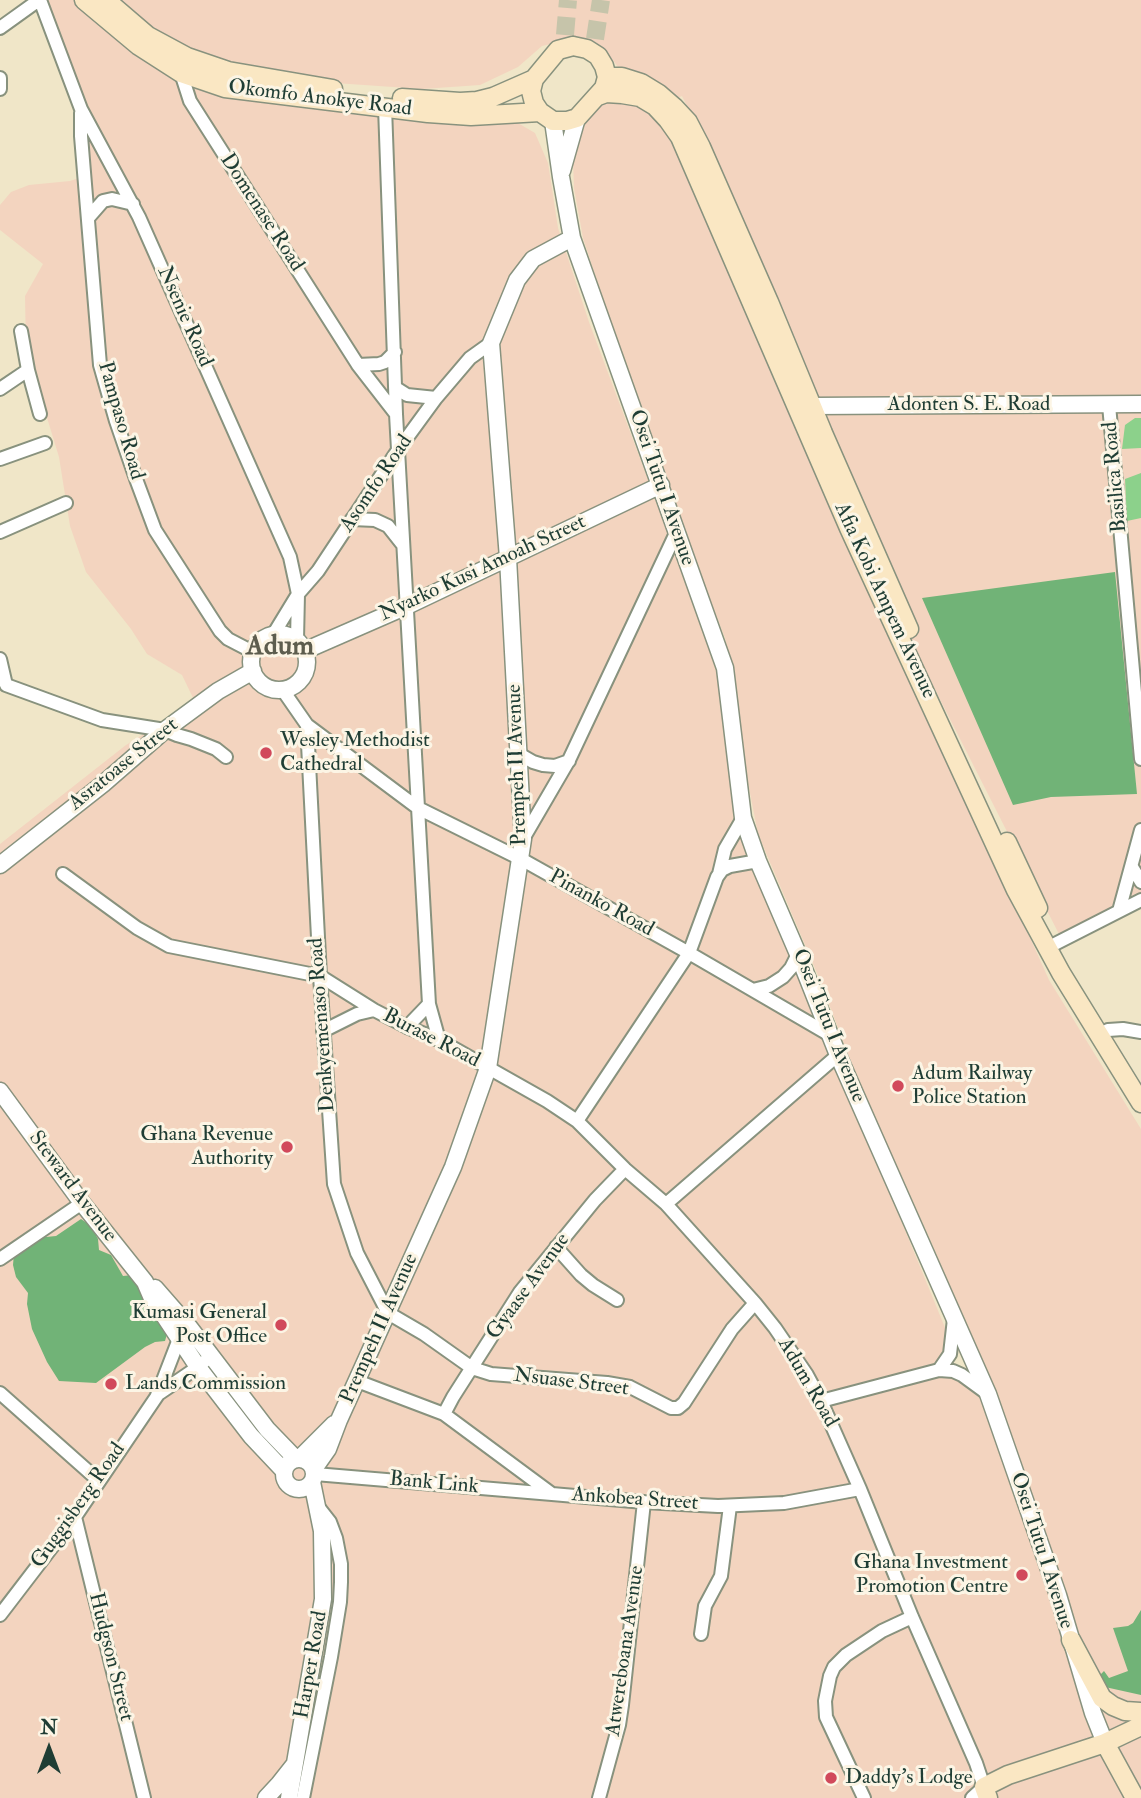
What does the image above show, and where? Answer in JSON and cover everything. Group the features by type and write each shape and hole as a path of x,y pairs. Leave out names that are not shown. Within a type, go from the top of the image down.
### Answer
{"main road":[{"name":"Okomfo Anokye Road","path":"84,0 139,46 184,65 225,88 471,116 546,116"},
{"name":"Okomfo Anokye Road","path":"106,0 184,65 384,97 448,102 477,101 493,97 534,79"},
{"path":"561,43 573,46 591,44 604,66 607,78 598,96 576,118 567,121 546,116 534,103 531,91 534,79 561,43"},
{"path":"607,78 622,77 641,90"},
{"path":"598,96 641,90"},
{"name":"Afia Kobi Ampem Avenue","path":"641,90 659,93 674,107 688,122 701,147 769,302 805,407 1039,910 1052,946 1082,989 1141,1103"},
{"name":"Afia Kobi Ampem Avenue","path":"1104,1033 1141,1083"},
{"path":"1071,1640 1102,1698 1125,1711 1141,1712"},
{"path":"981,1794 1020,1771 1105,1743 1141,1726"},
{"name":"Osei Tutu I Avenue","path":"1105,1743 1138,1798"},
{"path":"1138,1798 1141,1780"}],"street":[{"path":"0,28 39,0"},
{"name":"Nsenie Road","path":"39,0 81,109 133,204 290,557 298,594"},
{"name":"Domenase Road","path":"184,65 190,101 358,365 396,414"},
{"path":"0,78 0,89"},
{"path":"385,107 396,414 429,1004 439,1040"},
{"name":"Pampaso Road","path":"81,109 100,365 116,421 155,530 220,631 228,639 253,652"},
{"name":"Osei Tutu I Avenue","path":"546,116 572,238 725,668 743,818 758,862 838,1055 988,1394 1058,1595 1093,1713 1105,1743"},
{"path":"561,177 576,118"},
{"path":"89,217 103,201 112,199 133,204"},
{"name":"Prempeh II Avenue","path":"314,1475 328,1450 453,1167 488,1068 523,839 508,558 491,343 517,279 533,259 572,238"},
{"path":"21,331 40,414"},
{"name":"Asomfo Road","path":"298,594 318,571 436,398 470,358 491,343"},
{"path":"358,365 386,362 395,352"},
{"path":"0,389 28,370"},
{"path":"396,388 407,395 436,398"},
{"name":"Adonten S. E. Road","path":"805,407 1141,404"},
{"name":"Basilica Road","path":"1109,405 1141,759"},
{"path":"0,458 45,443"},
{"name":"Nyarko Kusi Amoah Street","path":"301,646 407,606 661,485"},
{"path":"0,532 66,503"},
{"path":"352,519 375,520 388,526 403,545"},
{"path":"523,839 569,760 677,531"},
{"path":"273,635 298,594"},
{"path":"298,594 301,646 306,665 304,674 291,687 282,689 272,689 257,679 251,662 253,652 264,638 282,634 301,646"},
{"path":"0,659 6,685 102,720 165,730 177,736 191,738 216,749 226,757"},
{"name":"Asratoase Street","path":"0,864 103,784 165,730 218,691 253,671"},
{"name":"Pinanko Road","path":"282,689 307,725 418,808 521,859 830,1035"},
{"name":"Denkyemenaso Road","path":"307,725 334,1184 357,1253 388,1313"},
{"path":"519,754 543,765 555,766 569,760"},
{"path":"576,1121 689,953 719,874 725,849 743,818"},
{"path":"1119,911 1141,830"},
{"path":"719,874 730,866 758,862"},
{"path":"1132,867 1141,882"},
{"path":"63,874 137,928 169,946 320,976"},
{"path":"1052,946 1141,900"},
{"path":"753,990 769,986 783,977 798,954"},
{"name":"Burase Road","path":"320,976 374,1010 439,1040 488,1068"},
{"path":"407,1027 429,1004"},
{"name":"Burase Road","path":"323,1031 357,1014 374,1010"},
{"path":"1104,1033 1130,1029 1141,1032"},
{"path":"666,1204 838,1055"},
{"name":"Adum Road","path":"488,1068 547,1101 576,1121 666,1204 755,1303 807,1375 860,1489 912,1618 976,1763 981,1794"},
{"name":"Steward Avenue","path":"0,1091 82,1203 145,1282 151,1296 185,1334 211,1356 267,1429 298,1459"},
{"name":"Gyaase Avenue","path":"444,1414 520,1292 601,1193 625,1169"},
{"path":"0,1259 82,1203"},
{"path":"556,1247 581,1275 617,1300"},
{"name":"Nsuase Street","path":"388,1313 424,1334 472,1368 491,1374 630,1387 671,1408 678,1408 684,1403 732,1329 755,1303"},
{"path":"939,1370 950,1354 954,1320"},
{"name":"Steward Avenue","path":"185,1334 198,1367 251,1436 284,1471"},
{"name":"Guggisberg Road","path":"2,1608 75,1517 157,1396 185,1334"},
{"name":"Guggisberg Road","path":"157,1396 211,1356"},
{"path":"821,1401 939,1370 962,1375 988,1394"},
{"name":"Ankobea Street","path":"357,1381 444,1414 552,1494 730,1506 784,1503 860,1489"},
{"path":"0,1392 99,1480"},
{"name":"Prempeh II Avenue","path":"298,1459 339,1420"},
{"path":"298,1459 306,1460 314,1475 302,1489 292,1488 285,1481 284,1471 288,1463 298,1459"},
{"name":"Bank Link","path":"314,1475 552,1494"},
{"name":"Harper Road","path":"289,1798 323,1599 322,1531 314,1475"},
{"path":"296,1489 322,1531"},
{"name":"Atwereboana Avenue","path":"599,1798 619,1725 644,1502"},
{"path":"303,1798 333,1643 341,1582 336,1538 330,1522 317,1504"},
{"path":"701,1634 705,1606 721,1576 730,1506"},
{"name":"Hudgson Street","path":"75,1517 144,1798"},
{"path":"864,1798 826,1717 825,1701 830,1676 834,1667 846,1655 882,1632 912,1618"},
{"path":"266,1798 295,1763"}],"shaded area":[{"path":"41,0 80,0 206,85 511,119 535,133 548,163 558,228 589,322 717,669 726,713 732,783 855,1108 948,1335 939,1362 965,1382 969,1389 989,1381 932,1244 858,1080 817,973 758,834 725,638 687,542 583,238 574,188 576,129 605,101 631,103 650,110 666,126 1049,980 1141,1129 1141,1798 0,1798 0,844 126,745 195,702 182,675 147,654 86,572 70,526 59,457 26,349 25,296 43,264 0,230 0,205 11,192 29,185 70,181 85,176 68,74"},
{"path":"118,0 1141,0 1141,906 1064,944 919,658 798,363 682,96 668,102 627,79 612,59 592,43 567,40 542,46 518,67 480,85 422,89 335,83 225,64 172,42"}],"green space":[{"path":"1135,418 1141,418 1141,448 1122,449 1125,425"},
{"path":"1141,473 1141,518 1127,521 1125,479"},
{"path":"1115,572 1137,794 1051,797 1013,805 922,598"},
{"path":"81,1219 91,1226 98,1239 99,1250 111,1255 123,1276 133,1275 167,1334 165,1341 145,1347 96,1383 59,1381 32,1329 27,1304 28,1293 16,1277 13,1265 14,1253 36,1238 56,1236"},
{"path":"1141,1610 1141,1695 1105,1687 1099,1676 1104,1671 1109,1678 1128,1671 1113,1628 1133,1623"}],"tunnel":[{"path":"565,35 568,0"},
{"path":"595,39 601,0"}],"place":[{"name":"Wesley Methodist Cathedral","path":"266,753"},
{"name":"Adum Railway Police Station","path":"898,1086"},
{"name":"Ghana Revenue Authority","path":"287,1147"},
{"name":"Kumasi General Post Office","path":"281,1325"},
{"name":"Lands Commission","path":"111,1384"},
{"name":"Ghana Investment Promotion Centre","path":"1022,1575"},
{"name":"Daddy's Lodge","path":"831,1778"}],"district":[{"name":"Adum","path":"280,648"}]}
